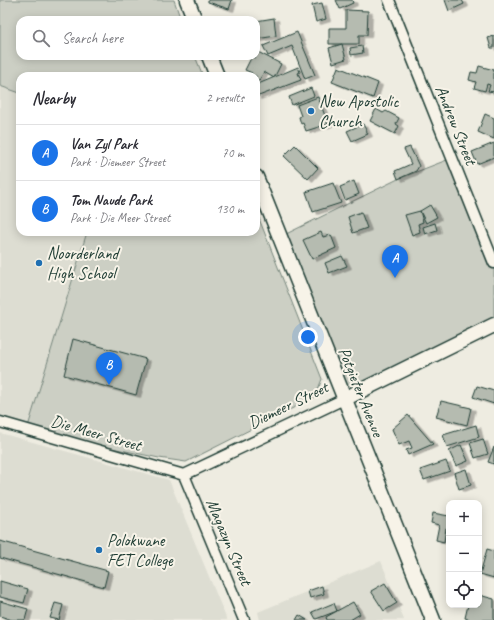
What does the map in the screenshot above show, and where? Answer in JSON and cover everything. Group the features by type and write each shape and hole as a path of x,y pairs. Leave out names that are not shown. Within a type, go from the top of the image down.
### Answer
{"street":[{"path":"187,0 193,16"},
{"name":"Andrew Street","path":"389,0 494,263"},
{"path":"211,60 215,72"},
{"name":"Potgieter Avenue","path":"260,187 433,620"},
{"name":"Diemeer Street","path":"184,475 344,399 494,325"},
{"name":"Die Meer Street","path":"0,422 184,475"},
{"name":"Magazyn Street","path":"184,475 244,620"}],"shaded area":[{"path":"0,0 174,0 180,16 16,16 16,60 197,60 201,72 16,72 16,92 0,86"},
{"name":"Noorderland High School","path":"0,86 16,92 16,236 86,236 27,430 0,422"},
{"path":"452,158 494,263 494,325 344,399 280,237 398,179"},
{"path":"260,221 322,379 315,397 186,462 159,458 27,430 86,236 260,236"},
{"name":"Polokwane FET College","path":"0,433 169,480 227,620 0,620"},
{"path":"381,561 404,620 260,620 258,612"}],"building":[{"path":"208,0 232,0 229,9 208,2"},
{"path":"336,0 352,0 353,3 340,9"},
{"path":"445,0 462,0 464,4 449,11"},
{"path":"322,3 326,19 316,22 312,5"},
{"path":"346,10 368,11 367,35 359,35 359,44 329,44 329,28 346,28"},
{"path":"274,18 276,36 260,38 260,20"},
{"path":"297,32 315,75 305,79 292,46 268,56 263,46"},
{"path":"494,36 494,48 491,48 488,38"},
{"path":"342,44 346,59 333,63 329,48"},
{"path":"362,46 363,53 351,55 350,48"},
{"path":"260,53 281,64 274,78 264,72 260,79 260,72 250,72 245,70 250,60 260,60"},
{"path":"479,66 494,70 494,92 488,91 490,85 487,84 485,91 474,88 476,82 469,80 471,72 477,73"},
{"path":"298,67 300,72 298,73 301,80 260,95 260,83"},
{"path":"338,67 378,83 373,98 332,82"},
{"path":"311,88 314,96 292,105 289,97"},
{"name":"New Apostolic Church","path":"318,97 328,124 306,131 303,123 301,124 299,117 301,116 297,105"},
{"path":"376,109 383,113 386,111 399,118 396,124 399,126 395,134 370,121"},
{"path":"485,114 494,118 494,139 478,132"},
{"path":"363,124 368,134 352,141 347,131"},
{"path":"494,143 494,157 477,164 472,152"},
{"path":"295,145 318,168 308,179 284,156"},
{"path":"410,147 419,166 416,171 398,179 395,171 411,164 404,149"},
{"path":"354,181 359,194 345,200 340,187"},
{"path":"333,183 341,203 313,212 306,192"},
{"path":"430,205 437,217 426,223 420,211"},
{"path":"420,211 423,222 418,224 420,232 412,235 405,215"},
{"path":"361,212 367,228 353,233 348,217"},
{"path":"435,223 437,230 425,234 423,227"},
{"path":"321,232 323,237 331,235 336,248 312,259 303,240"},
{"path":"342,256 347,266 329,273 325,263"},
{"path":"73,339 146,359 136,395 64,375"},
{"path":"477,386 494,391 494,404 473,397"},
{"path":"441,401 471,408 467,425 436,417"},
{"path":"408,415 433,444 408,455 406,450 412,448 409,441 399,445 392,429"},
{"path":"476,425 479,437 447,447 443,435"},
{"path":"483,439 488,454 475,458 470,443"},
{"path":"461,445 468,461 456,466 449,451"},
{"path":"494,447 494,464 488,462"},
{"path":"446,461 450,471 424,480 420,470"},
{"path":"466,469 471,485 459,489 454,473"},
{"path":"433,513 446,515 444,542 436,540 439,525 431,523"},
{"path":"0,541 108,571 104,587 0,558"},
{"path":"487,549 494,551 494,578 482,575 482,567"},
{"path":"0,581 28,589 24,603 0,597"},
{"path":"385,583 397,603 384,611 371,591"},
{"path":"322,586 324,594 310,598 308,591"},
{"path":"482,596 494,599 494,620 471,620 465,618 467,608 482,608"},
{"path":"0,601 28,609 25,620 12,620 0,616"},
{"path":"353,602 360,614 350,620 327,620 326,617"},
{"path":"55,603 63,605 59,620 50,618"},
{"path":"334,603 337,611 316,619 312,612"},
{"path":"299,615 307,620 296,620"}],"place":[{"name":"New Apostolic Church","path":"311,111"},
{"name":"Noorderland High School","path":"39,263"},
{"name":"Van Zyl Park","path":"395,278"},
{"name":"Tom Naude Park","path":"109,385"},
{"name":"Polokwane FET College","path":"99,550"}]}
